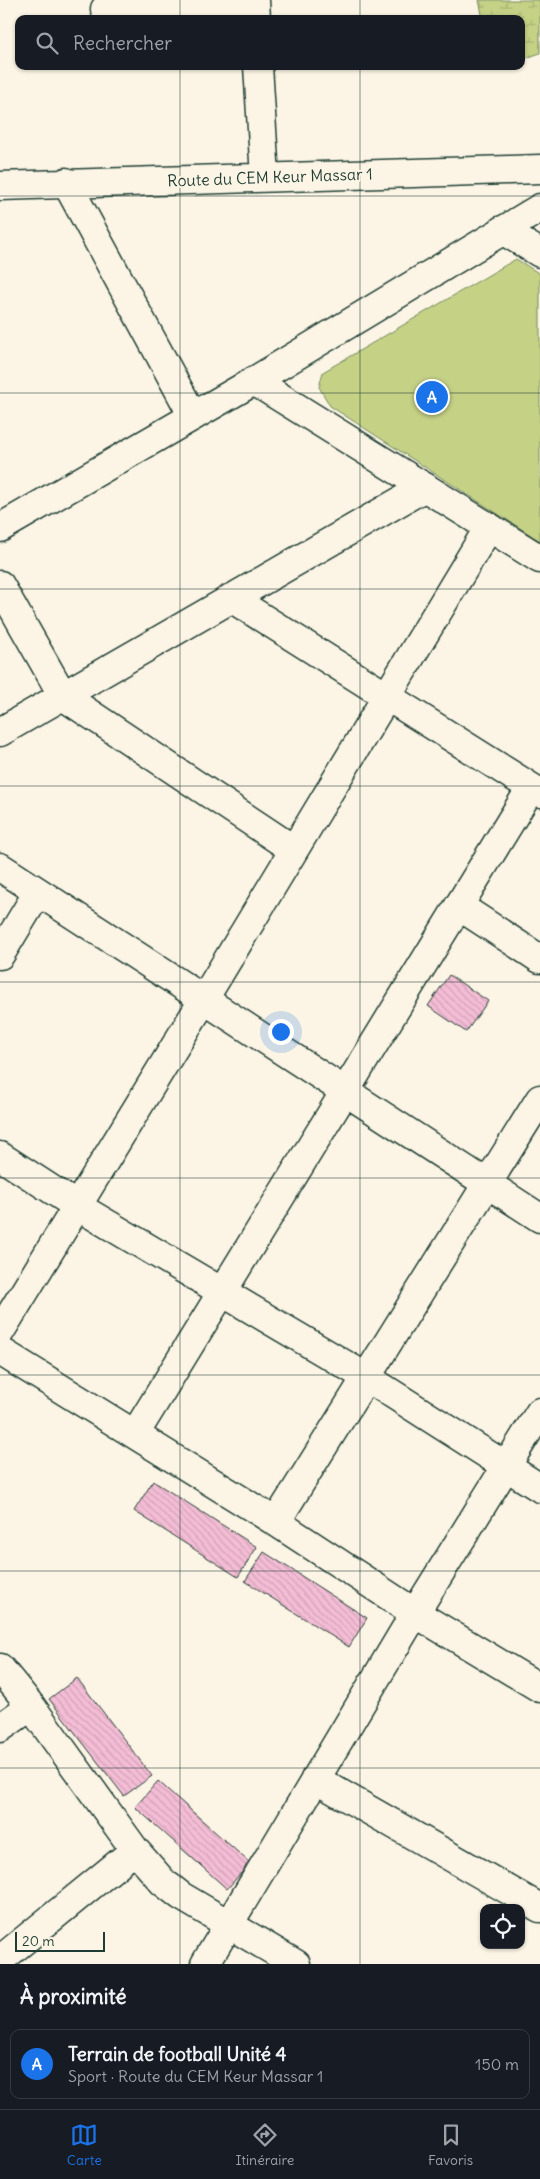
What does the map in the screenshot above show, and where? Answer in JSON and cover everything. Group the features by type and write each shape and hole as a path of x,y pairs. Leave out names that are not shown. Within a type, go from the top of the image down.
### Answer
{"street":[{"path":"105,9 238,0"},
{"path":"254,0 256,15"},
{"path":"258,70 265,177"},
{"name":"Route du CEM Keur Massar 1","path":"0,186 66,182 540,169"},
{"path":"66,182 193,416"},
{"path":"0,528 254,381 540,208"},
{"path":"502,230 540,254"},
{"path":"254,381 540,559"},
{"path":"0,732 425,487"},
{"path":"490,527 77,1206 2,1352 276,1522 415,1613 540,1688"},
{"path":"0,585 63,696 294,850"},
{"path":"135,1434 459,906 536,791 231,598"},
{"path":"0,867 540,1218"},
{"path":"0,954 38,892"},
{"path":"459,906 540,959"},
{"path":"276,1522 540,1099"},
{"path":"0,1156 77,1206 366,1377 504,1467 540,1488"},
{"path":"205,1964 415,1613 504,1467 540,1412"},
{"path":"0,1668 31,1706 135,1850 163,1882 181,1896 296,1964"},
{"path":"0,1728 31,1706"},
{"path":"315,1780 540,1908"},
{"path":"0,1960 135,1850"}],"green space":[{"path":"479,0 540,0 540,53 525,59 525,15 482,15"},
{"path":"516,259 540,274 540,541 330,406 319,387 323,372"}],"building":[{"path":"449,975 488,1001 466,1032 428,1006"},
{"path":"153,1481 257,1547 238,1577 134,1511"},
{"path":"264,1552 367,1618 349,1647 245,1581"},
{"path":"77,1678 152,1776 124,1796 49,1699"},
{"path":"158,1781 250,1863 227,1889 135,1807"}],"place":[{"name":"Terrain de football Unité 4","path":"432,397"}]}
